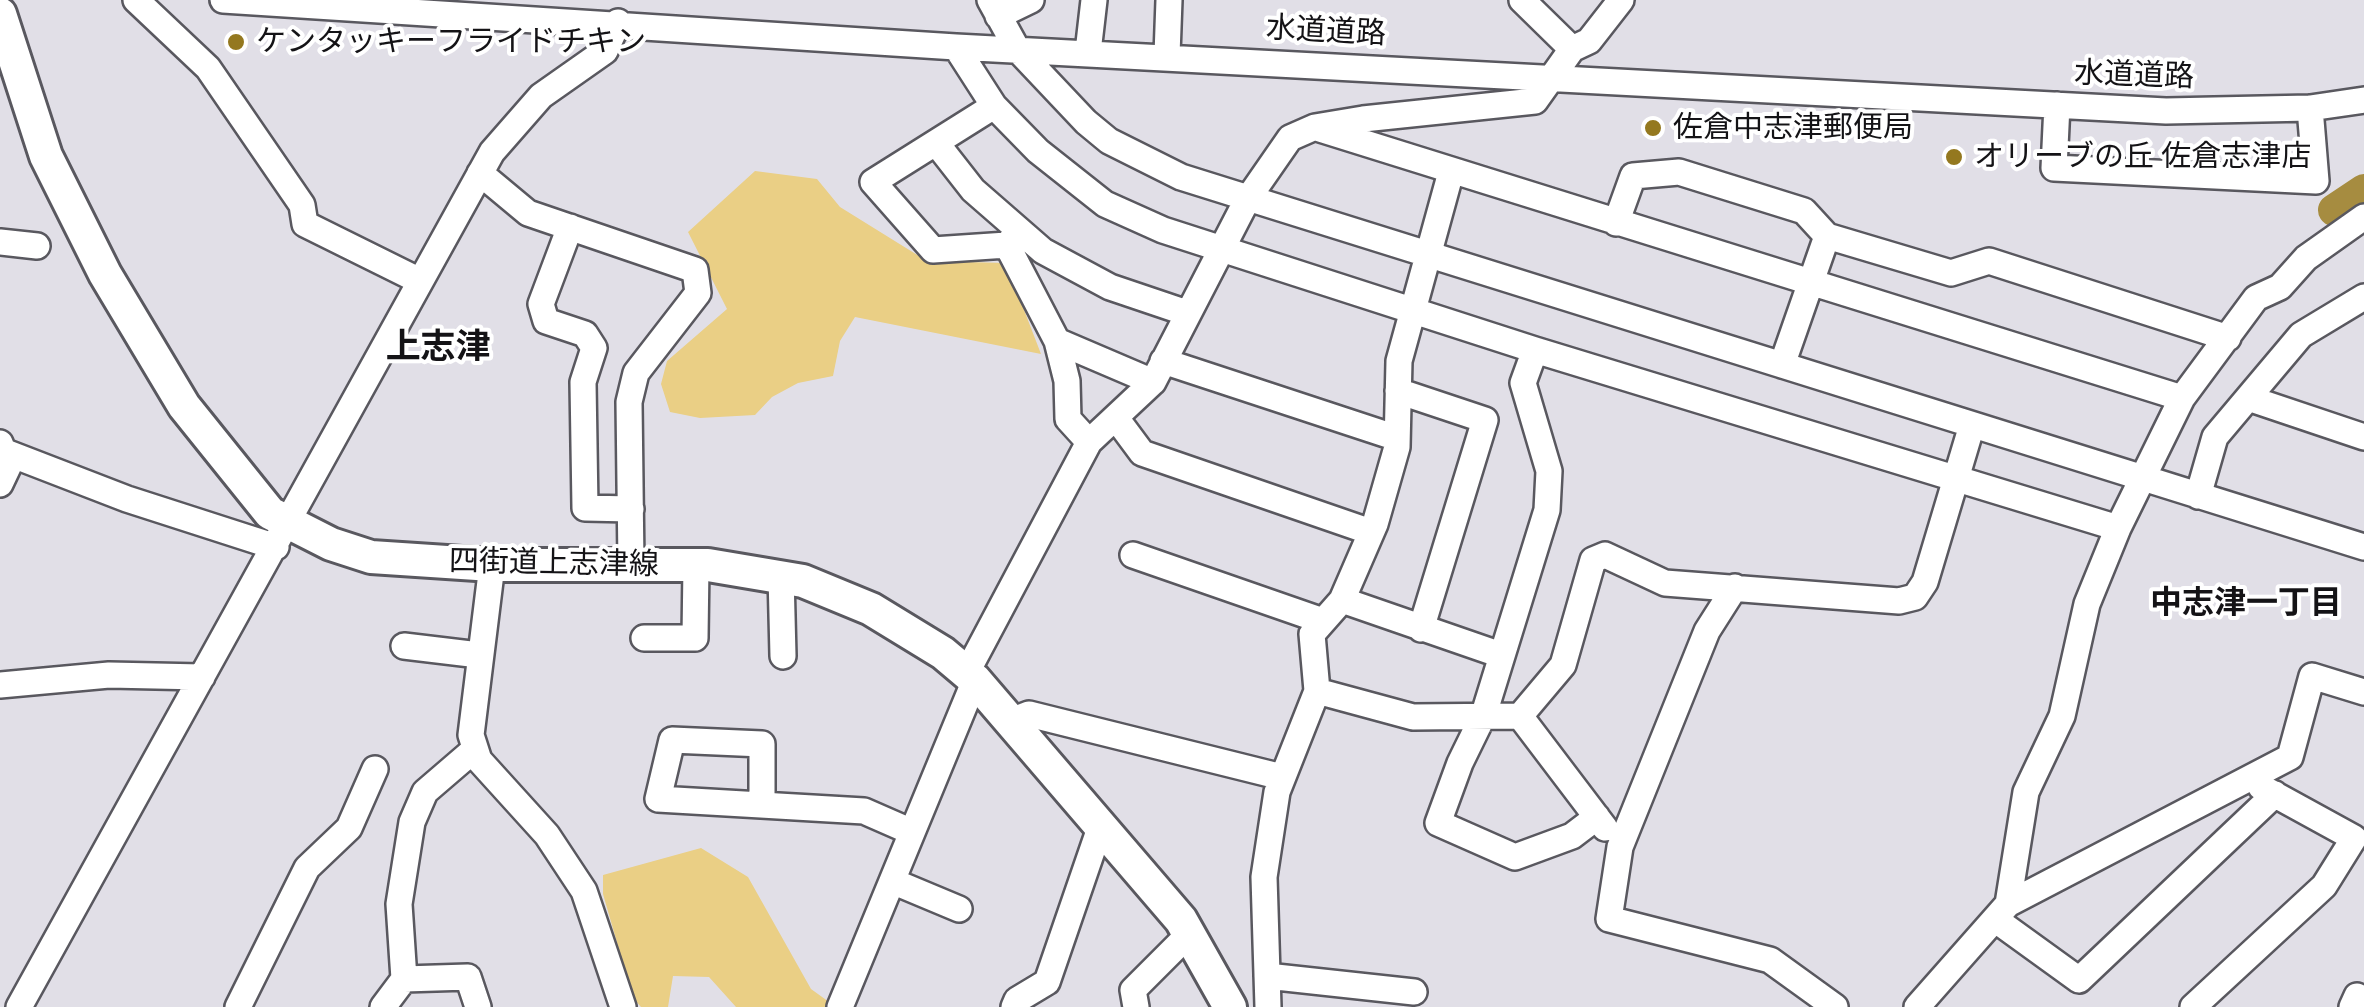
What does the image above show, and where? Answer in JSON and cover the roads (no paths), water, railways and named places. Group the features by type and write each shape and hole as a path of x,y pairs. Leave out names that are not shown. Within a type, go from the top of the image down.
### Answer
{"main road":[{"name":"四街道上志津線","path":"0,14 46,156 136,330 184,406 281,536 371,557 492,565 696,565 781,576 872,609 971,676 1011,720 1189,934 1230,1007"}],"street":[{"path":"136,0 208,68 302,205 305,224 420,282"},
{"name":"水道道路","path":"224,0 956,46 2166,111 2310,108 2364,100"},
{"path":"1032,0 994,8 1017,49 1109,142 1181,177 2364,547"},
{"path":"1088,52 1094,0"},
{"path":"1167,55 1168,0"},
{"path":"1522,0 1572,49"},
{"path":"840,1007 971,676 1089,442 1158,372 1246,200 1274,155 1290,138 1315,127 1535,102 1557,76 1572,49 1588,41 1621,0"},
{"path":"19,1007 480,174 516,120 605,51 618,22"},
{"path":"956,46 994,106 1038,151 1106,204 1222,250 1534,350 2118,528"},
{"path":"2057,105 2054,168 2316,181 2310,108"},
{"path":"994,106 873,182 933,250 1013,238 1110,287 1187,314"},
{"path":"1315,127 2182,398"},
{"path":"937,144 1013,238 1057,341 1067,381 1068,419 1089,442"},
{"path":"1268,1007 1266,862 1282,777 1317,691 1312,634 1342,600 1372,532 1396,438 1398,391 1410,310 1451,172"},
{"path":"1616,223 1634,176 1680,172 1804,211 1827,236 1951,272 1989,261 2228,338"},
{"path":"480,174 528,212 694,270 698,293 636,372 629,402 631,565"},
{"path":"2002,912 2026,792 2062,716 2088,604 2118,528 2182,398 2256,298 2280,287 2306,258 2364,217"},
{"path":"570,227 541,304 546,320 586,334 594,348 583,382 585,508 630,509"},
{"path":"1782,365 1827,236"},
{"path":"0,242 37,246"},
{"path":"2198,496 2216,437 2301,335 2364,297"},
{"path":"1057,341 1396,438"},
{"path":"1534,350 1523,383 1546,452 1549,500 1484,714 1460,762 1438,823 1515,856 1572,836 1597,817"},
{"path":"1398,391 1486,420 1421,629"},
{"path":"2251,399 2364,437"},
{"path":"1116,418 1142,453 1372,532"},
{"path":"1520,716 1563,665 1593,560 1605,555 1665,583 1899,600 1915,597 1925,582 1972,425"},
{"path":"2,448 127,499 281,536"},
{"path":"0,484 9,465 2,448"},
{"path":"1133,556 1323,622"},
{"path":"492,565 471,714 476,749 494,780 546,835 584,891 623,1007"},
{"path":"644,638 695,638 696,565"},
{"path":"781,576 783,656"},
{"path":"1735,587 1707,631 1620,847 1608,919 1770,960 1835,1007"},
{"path":"1342,600 1502,655"},
{"path":"404,646 479,655"},
{"path":"0,685 108,676 202,677"},
{"path":"1917,1007 2002,912 2290,757 2312,676 2364,692"},
{"path":"1317,691 1413,717 1520,716 1620,847"},
{"path":"1011,720 1030,714 1282,777"},
{"path":"762,804 762,744 672,740 658,799 864,811 912,832"},
{"path":"383,1007 404,979 398,904 412,822 425,792 476,749"},
{"path":"238,1007 307,868 349,828 375,769"},
{"path":"2193,1007 2324,886 2354,838 2245,778"},
{"path":"2002,912 2079,980 2274,794"},
{"path":"1014,1007 1017,1000 1047,982 1101,825"},
{"path":"892,880 959,909"},
{"path":"1136,1007 1133,990 1189,934"},
{"path":"404,979 468,976 478,1007"},
{"path":"1267,976 1414,992"},
{"path":"2352,1007 2357,996 2364,999"}],"waterway":[{"path":"2334,210 2364,190"}],"place":[{"name":"ケンタッキーフライドチキン","path":"236,42"},
{"name":"佐倉中志津郵便局","path":"1653,128"},
{"name":"オリーブの丘 佐倉志津店","path":"1954,157"}],"district":[{"name":"上志津","path":"438,347"},
{"name":"中志津一丁目","path":"2246,603"}]}
